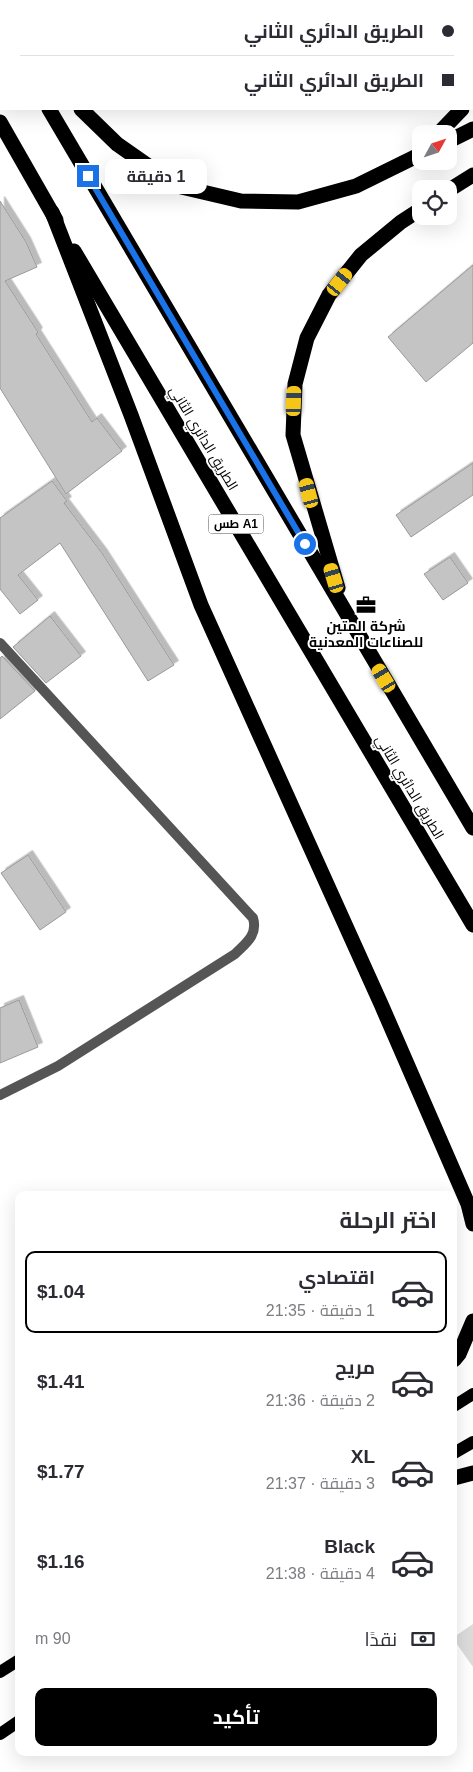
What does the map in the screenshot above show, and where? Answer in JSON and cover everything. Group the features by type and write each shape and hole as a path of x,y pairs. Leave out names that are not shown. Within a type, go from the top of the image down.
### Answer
{"highway":[{"path":"50,110 473,828"},
{"path":"82,110 117,144 177,186 240,201 298,202 356,186 412,158"},
{"path":"447,125 461,110"},
{"name":"الطريق الدائري الثاني","path":"0,122 473,925"},
{"path":"458,136 473,129"},
{"path":"457,186 473,175"},
{"path":"457,189 473,184"},
{"path":"52,212 131,415 200,605 381,1004 468,1204 473,1224"},
{"path":"345,611 293,435 295,384 307,338 329,295 360,255 412,214"},
{"path":"457,1356 473,1321"},
{"path":"457,1477 473,1473"}],"main road":[{"path":"457,1404 473,1394"},
{"path":"457,1451 473,1442"},
{"path":"0,1672 15,1663"},
{"path":"0,1734 15,1724"}],"street":[{"path":"0,643 252,918 254,924 252,935 235,954 58,1066 0,1095"}],"shaded area":[{"path":"473,1624 473,1667 457,1644 457,1635"}],"building":[{"path":"0,201 26,242 37,267 5,281 92,422 97,418 122,451 66,494 0,388"},
{"path":"473,265 473,343 426,382 388,337"},
{"path":"473,463 473,495 411,537 396,515"},
{"path":"52,481 67,501 64,503 102,553 174,665 148,681 60,543 18,575 38,600 20,614 0,589 0,518"},
{"path":"450,557 468,583 443,600 424,574"},
{"path":"50,616 81,656 46,683 13,647"},
{"path":"2,656 35,691 0,719 0,658"},
{"path":"28,855 66,912 40,930 1,873"},
{"path":"19,1000 38,1047 0,1063 0,1008"}],"place":[{"name":"شركة المتين للصناعات المعدنية","path":"366,605"}],"route":[{"path":"88,176 305,544"}]}
